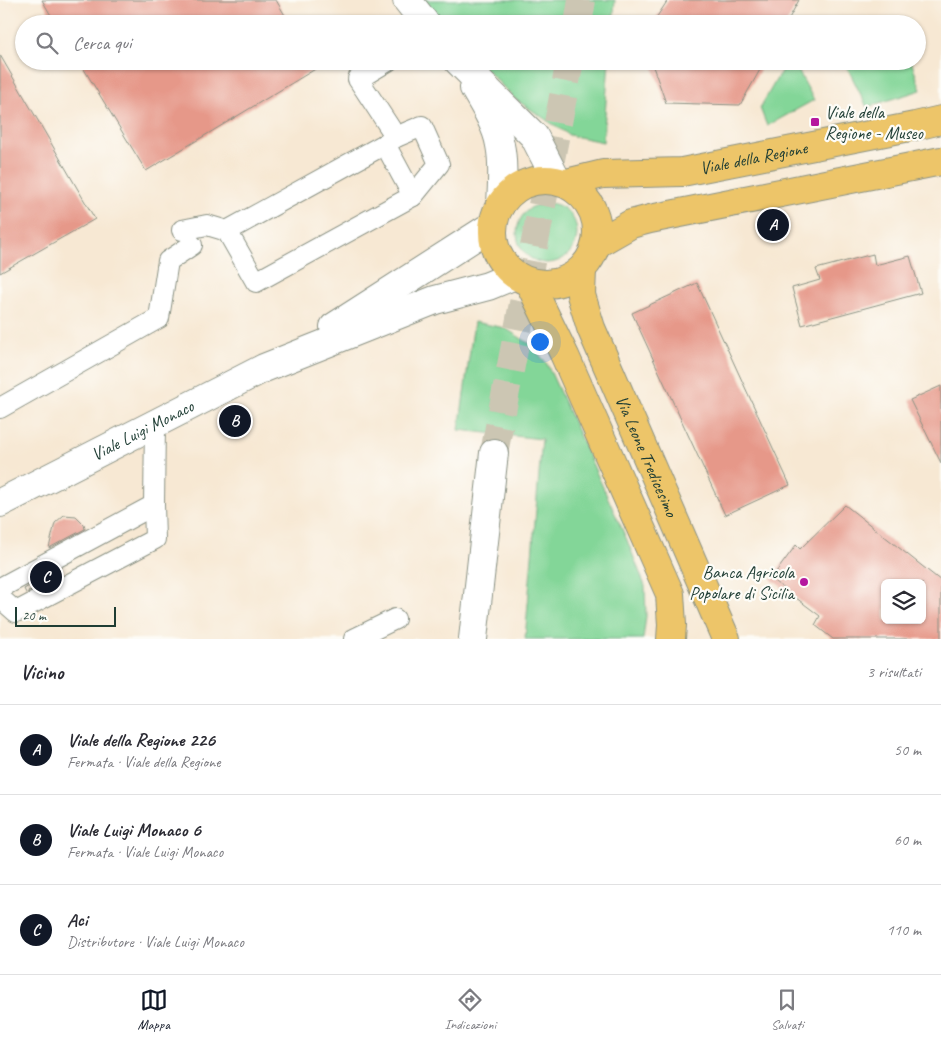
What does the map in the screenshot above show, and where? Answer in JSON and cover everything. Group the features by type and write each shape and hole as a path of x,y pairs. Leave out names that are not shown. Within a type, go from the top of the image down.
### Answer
{"main road":[{"name":"Viale della Regione","path":"561,181 603,174 682,172 941,120"},
{"path":"596,244 631,224 650,219 941,161"},
{"path":"544,179 561,181 585,198 594,212 597,227 596,244 591,258 582,270 561,282 544,285 522,278 502,261 494,244 497,214 509,194 520,186 544,179"},
{"name":"Via Leone Tredicesimo","path":"582,270 581,295 591,328 726,639"},
{"name":"Via Leone Tredicesimo","path":"522,278 564,356 670,594 671,639"}],"street":[{"path":"407,0 419,15"},
{"path":"285,359 497,214 502,174 500,144 486,108 463,70"},
{"path":"467,70 534,136 561,181"},
{"path":"285,359 434,300 522,278"},
{"name":"Viale Luigi Monaco","path":"0,503 285,359"},
{"path":"473,639 494,453"}],"lane":[{"path":"374,70 358,80 390,141 413,196"},
{"path":"0,408 159,318 168,261 187,238 207,224 227,231 256,282 413,196 440,164 422,126 390,141 227,231"},
{"path":"0,598 16,612 155,539 155,424"},
{"path":"0,588 154,505"},
{"path":"354,639 395,619"}],"green space":[{"path":"420,0 615,0 614,15 434,15"},
{"path":"487,70 608,70 603,142 569,135 515,99"},
{"path":"782,70 798,70 814,100 767,126 760,108"},
{"path":"848,70 914,70 921,90 867,107"},
{"path":"547,203 563,208 568,212 572,217 577,233 572,249 568,254 563,258 547,263 531,258 526,254 522,249 517,233 522,217 526,212 531,208"},
{"path":"474,322 505,328 530,344 547,364 627,540 645,586 646,616 643,639 525,639 542,439 459,430"}],"building":[{"path":"42,0 276,0 285,15 51,15"},
{"path":"668,0 799,0 791,15 658,15"},
{"path":"0,55 95,219 0,273"},
{"path":"84,70 314,70 146,171"},
{"path":"654,70 760,70 740,105 666,103"},
{"path":"873,254 875,265 910,256 921,293 802,325 792,288 820,280 816,269"},
{"path":"697,283 790,485 725,515 632,313"},
{"path":"941,386 941,463 910,400"},
{"path":"845,505 941,581 941,639 833,639 815,625 820,616 771,579 796,545 800,549"},
{"path":"64,515 76,516 84,524 85,529 49,548 55,523"},
{"path":"56,571 57,577 26,593 24,589"}],"tunnel":[{"path":"580,15 582,0"},
{"path":"494,453 568,70"}],"place":[{"name":"Viale della Regione - Museo","path":"815,122"},
{"name":"Viale della Regione 226","path":"773,225"},
{"name":"Viale Luigi Monaco 6","path":"235,421"},
{"name":"Aci","path":"46,577"},
{"name":"Banca Agricola Popolare di Sicilia","path":"804,582"}]}
